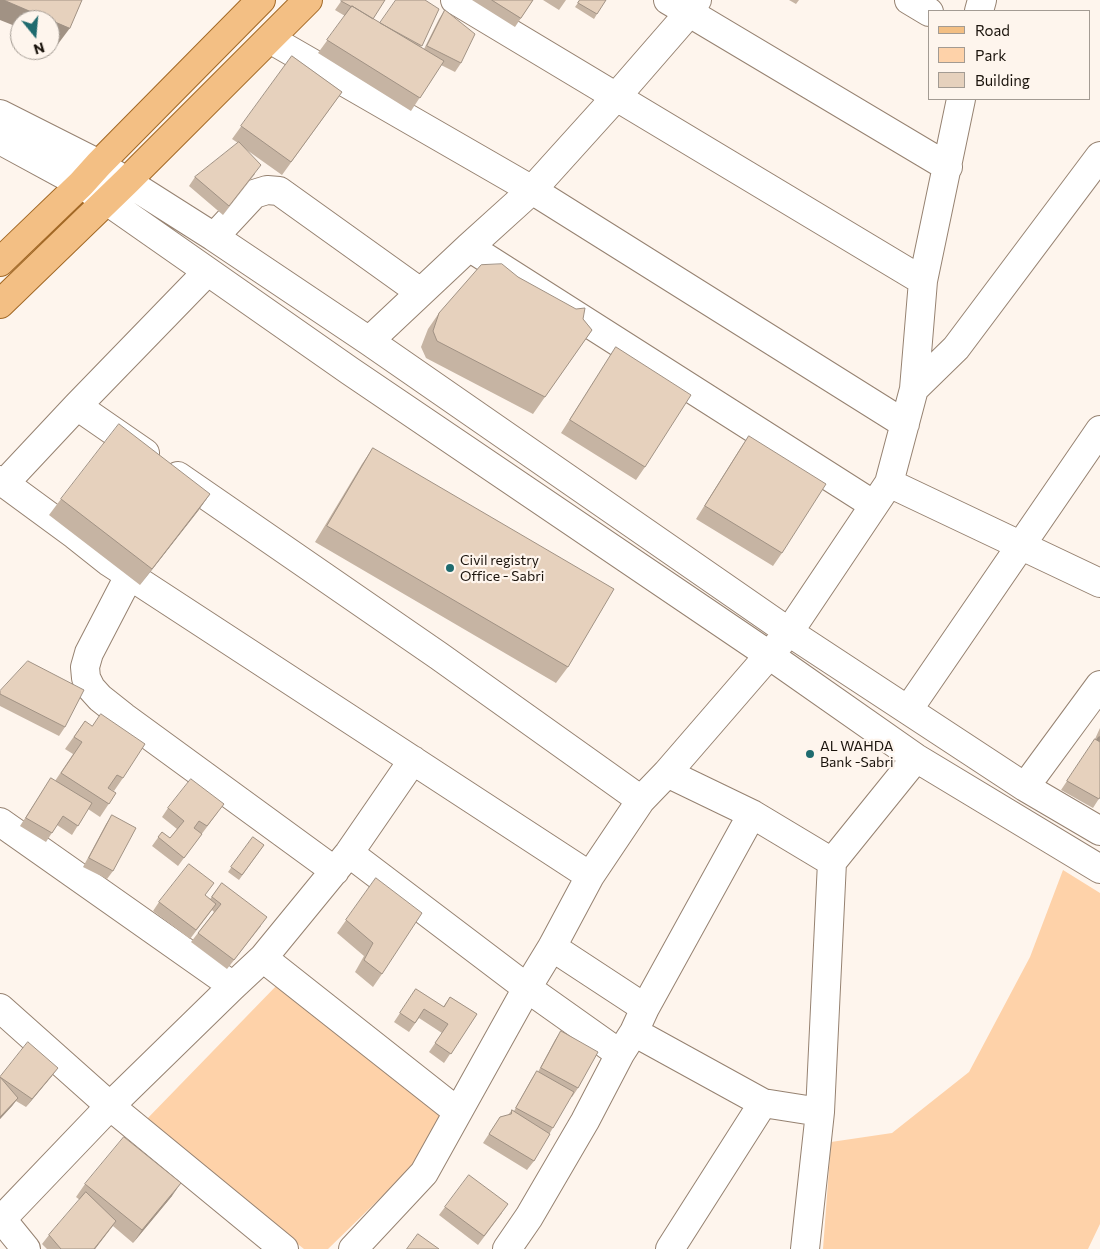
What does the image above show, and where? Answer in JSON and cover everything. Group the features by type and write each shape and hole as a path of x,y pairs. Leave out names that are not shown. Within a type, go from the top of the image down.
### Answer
{"main road":[{"path":"0,262 81,184 261,0"},
{"path":"0,304 107,201 308,0"}],"street":[{"path":"456,0 923,281"},
{"path":"910,0 928,11"},
{"path":"369,341 469,246 532,190 616,97 684,4 948,167"},
{"path":"270,38 532,190 905,424"},
{"path":"353,1249 424,1173 590,876 641,800 788,632 889,483 914,389 923,281 961,100"},
{"path":"0,114 99,164 214,237 369,341 788,632 1025,787 1100,831"},
{"path":"0,140 81,184 107,201 358,377 769,655 916,758 1100,869"},
{"path":"914,389 956,348 1100,156"},
{"path":"214,237 254,194 267,190 279,191 420,292"},
{"path":"469,246 874,505"},
{"path":"208,272 2,482 129,576 590,876"},
{"path":"77,406 439,656 641,800"},
{"path":"908,710 1100,430"},
{"path":"889,483 1100,583"},
{"path":"129,576 89,653 85,667 86,678 91,688 100,698 124,717 527,988 627,1043 763,1103 820,1112"},
{"path":"1025,787 1100,685"},
{"path":"805,1249 820,1112 832,862 916,758"},
{"path":"26,1249 0,1219 110,1106 264,958 342,862 413,760"},
{"path":"666,773 752,814 832,862"},
{"path":"507,1249 529,1217 585,1121 644,1008 752,814"},
{"path":"0,822 233,986"},
{"path":"552,947 644,1008"},
{"path":"264,958 458,1112"},
{"path":"0,1008 110,1106 284,1249"},
{"path":"670,1249 763,1103"}],"green space":[{"path":"1063,870 1100,893 1100,1224 1088,1249 823,1249 831,1142 892,1133 969,1072 1030,957"},
{"path":"279,983 447,1114 410,1169 328,1249 304,1249 144,1122"}],"building":[{"path":"4,0 82,0 70,28 60,24 60,10 28,10"},
{"path":"342,0 385,0 373,19"},
{"path":"396,0 425,0 439,9 422,46 380,23"},
{"path":"492,0 533,0 521,18"},
{"path":"580,0 606,0 597,14 578,3"},
{"path":"352,6 444,61 420,98 327,40"},
{"path":"445,10 475,34 461,63 427,46"},
{"path":"292,56 342,92 291,162 241,126"},
{"path":"239,142 261,165 229,206 195,177"},
{"path":"502,264 518,277 576,309 585,308 583,319 592,330 545,397 437,341 433,331 439,313 481,265"},
{"path":"616,347 691,395 645,467 570,420"},
{"path":"119,424 210,494 152,569 61,499"},
{"path":"749,436 826,484 782,553 705,506"},
{"path":"373,448 614,589 568,667 327,526"},
{"path":"28,661 84,690 65,727 0,694 0,691"},
{"path":"101,714 145,744 123,778 117,775 108,788 116,793 109,804 61,773 82,742 74,737 85,721 92,726"},
{"path":"1095,739 1100,742 1099,799 1067,781"},
{"path":"51,778 92,803 78,826 63,816 52,833 26,818"},
{"path":"191,779 224,804 207,826 199,821 194,828 202,834 184,858 158,837 162,832 170,838 184,821 168,808"},
{"path":"112,815 136,828 113,871 89,858"},
{"path":"253,837 264,845 242,875 231,867"},
{"path":"189,864 214,883 205,895 216,904 196,930 159,902"},
{"path":"376,878 422,913 382,974 364,960 373,943 346,920"},
{"path":"222,883 267,917 234,960 198,933 221,904 212,897"},
{"path":"416,989 444,1007 450,997 477,1014 451,1054 435,1043 448,1024 424,1009 415,1023 400,1013"},
{"path":"561,1031 598,1052 578,1088 541,1068"},
{"path":"28,1042 58,1068 32,1099 0,1077"},
{"path":"537,1071 574,1092 553,1128 516,1108"},
{"path":"0,1077 18,1098 0,1117"},
{"path":"512,1110 550,1134 534,1161 489,1134 500,1117 511,1114"},
{"path":"124,1137 181,1183 142,1230 85,1184"},
{"path":"469,1175 508,1204 484,1236 445,1207"},
{"path":"86,1192 116,1221 94,1249 61,1249 49,1235"},
{"path":"418,1234 439,1249 407,1249"}],"place":[{"name":"Civil registry Office - Sabri","path":"450,568"},
{"name":"AL WAHDA Bank -Sabri","path":"810,754"}]}
